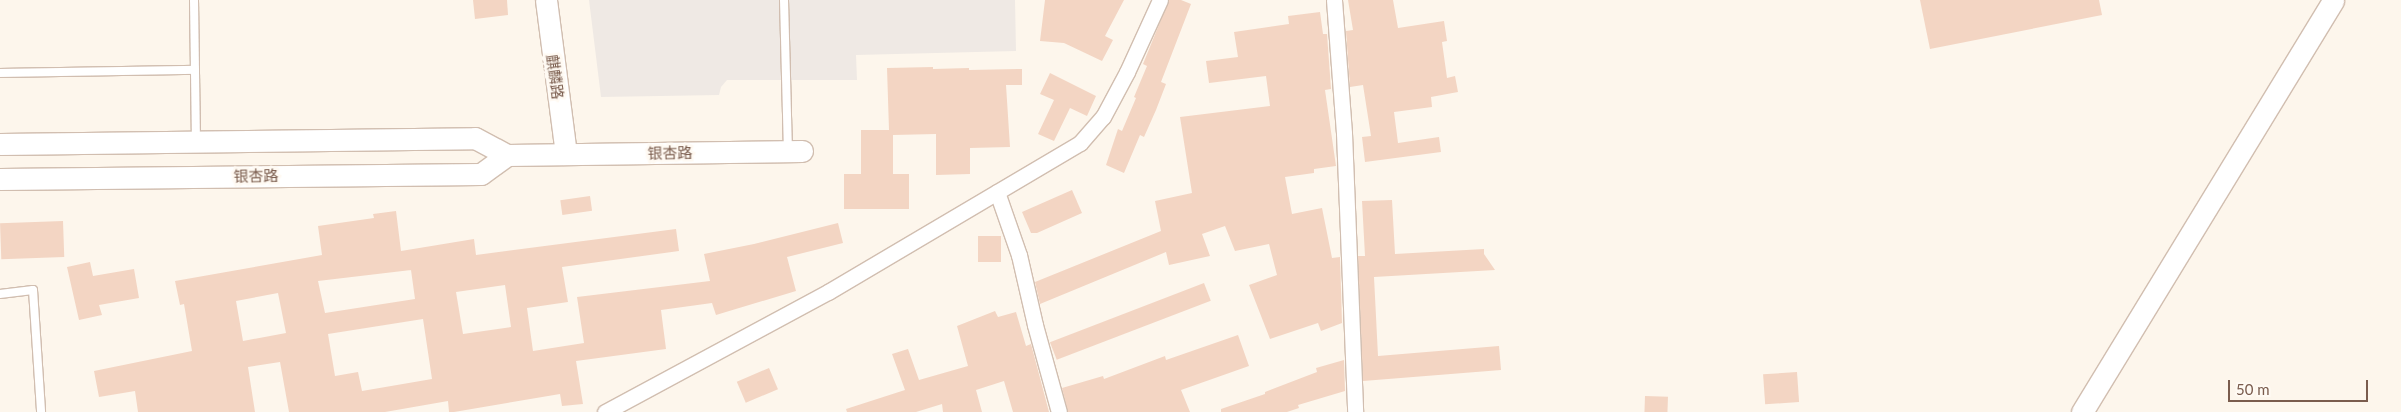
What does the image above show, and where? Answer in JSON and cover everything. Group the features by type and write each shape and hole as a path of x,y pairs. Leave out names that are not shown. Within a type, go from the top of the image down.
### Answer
{"street":[{"name":"麒麟路","path":"546,0 566,154"},
{"path":"605,412 828,292 1080,143 1103,117 1127,72 1160,0"},
{"path":"1334,0 1344,133 1355,412"},
{"path":"2082,412 2333,0"},
{"name":"银杏路","path":"0,144 475,138 507,155 795,151"},
{"name":"银杏路","path":"0,179 480,174 507,155"},
{"path":"997,192 1019,255 1035,325 1059,412"}],"lane":[{"path":"194,0 196,142"},
{"path":"784,0 795,151"},
{"path":"0,73 195,70"},
{"path":"0,294 34,290 42,412"}],"shaded area":[{"path":"589,0 1015,0 1016,51 856,55 857,80 727,80 721,87 719,95 601,97"}],"building":[{"path":"473,0 507,0 508,15 475,19"},
{"path":"1045,0 1124,0 1105,36 1113,40 1102,61 1064,43 1040,41"},
{"path":"1169,0 1181,0 1191,4 1161,82 1166,84 1156,110 1144,137 1140,135 1124,173 1106,165 1118,129 1122,131 1136,98 1134,97 1147,66 1143,64"},
{"path":"1348,0 1393,0 1398,28 1444,21 1447,41 1442,42 1447,78 1455,76 1458,92 1431,97 1432,107 1394,112 1398,143 1439,137 1441,152 1365,162 1362,137 1371,136 1363,85 1350,87 1346,31 1353,30"},
{"path":"1920,0 2099,0 2102,15 1930,49"},
{"path":"1320,12 1323,34 1327,34 1331,89 1325,90 1336,166 1314,169 1314,173 1285,177 1292,214 1322,208 1332,258 1340,257 1342,323 1321,331 1318,323 1270,339 1249,285 1277,275 1269,244 1235,251 1225,226 1202,234 1210,256 1169,265 1166,252 1040,304 1035,282 1161,231 1155,201 1192,193 1180,117 1270,106 1266,76 1209,83 1206,61 1238,57 1234,32 1289,24 1288,16"},
{"path":"933,67 933,69 969,68 969,70 1022,69 1022,85 1006,85 1010,147 970,148 970,174 936,175 936,134 893,135 893,174 909,174 909,209 844,209 844,174 861,174 861,130 889,130 887,68"},
{"path":"1050,73 1096,96 1087,116 1070,108 1054,141 1038,134 1054,100 1040,94"},
{"path":"1072,190 1082,213 1037,233 1031,233 1022,212"},
{"path":"590,196 592,211 562,215 560,200"},
{"path":"1392,200 1395,254 1484,249 1484,254 1495,270 1374,277 1378,356 1499,346 1501,370 1363,381 1358,256 1365,256 1362,201"},
{"path":"396,211 401,251 474,239 476,255 676,229 679,251 562,267 568,302 527,308 533,351 584,343 577,297 710,281 704,254 754,244 838,223 843,243 787,257 796,291 716,315 712,303 661,310 666,349 576,361 583,404 562,406 560,394 454,412 449,412 448,401 385,412 289,412 280,362 248,367 255,412 138,412 135,391 99,397 94,371 192,351 184,304 180,305 175,281 322,255 318,226 374,218 373,214","holes":["411,270 415,299 325,313 318,281","505,285 511,327 463,334 456,292","278,293 286,333 243,341 236,301","423,319 432,379 362,391 358,372 335,376 328,334"]},
{"path":"63,221 64,257 1,259 0,223"},
{"path":"978,236 1001,236 1001,262 978,262"},
{"path":"90,262 93,276 134,269 139,298 99,305 102,315 79,320 67,267"},
{"path":"1204,283 1211,301 1057,360 1050,342"},
{"path":"995,311 998,317 1016,312 1026,346 1031,344 1049,412 1013,412 1004,381 976,390 982,412 943,412 942,404 916,412 847,412 846,409 905,390 892,354 908,349 919,380 968,366 957,326"},
{"path":"1238,335 1249,366 1181,390 1190,412 1068,412 1062,388 1103,376 1104,379 1165,356 1166,360"},
{"path":"1344,360 1345,391 1298,405 1299,408 1287,412 1221,412 1221,409 1265,394 1265,392 1317,372 1316,368"},
{"path":"769,368 778,389 746,403 737,382"},
{"path":"1797,372 1799,402 1765,404 1763,374"},
{"path":"1645,396 1668,397 1667,412 1644,412"}]}
